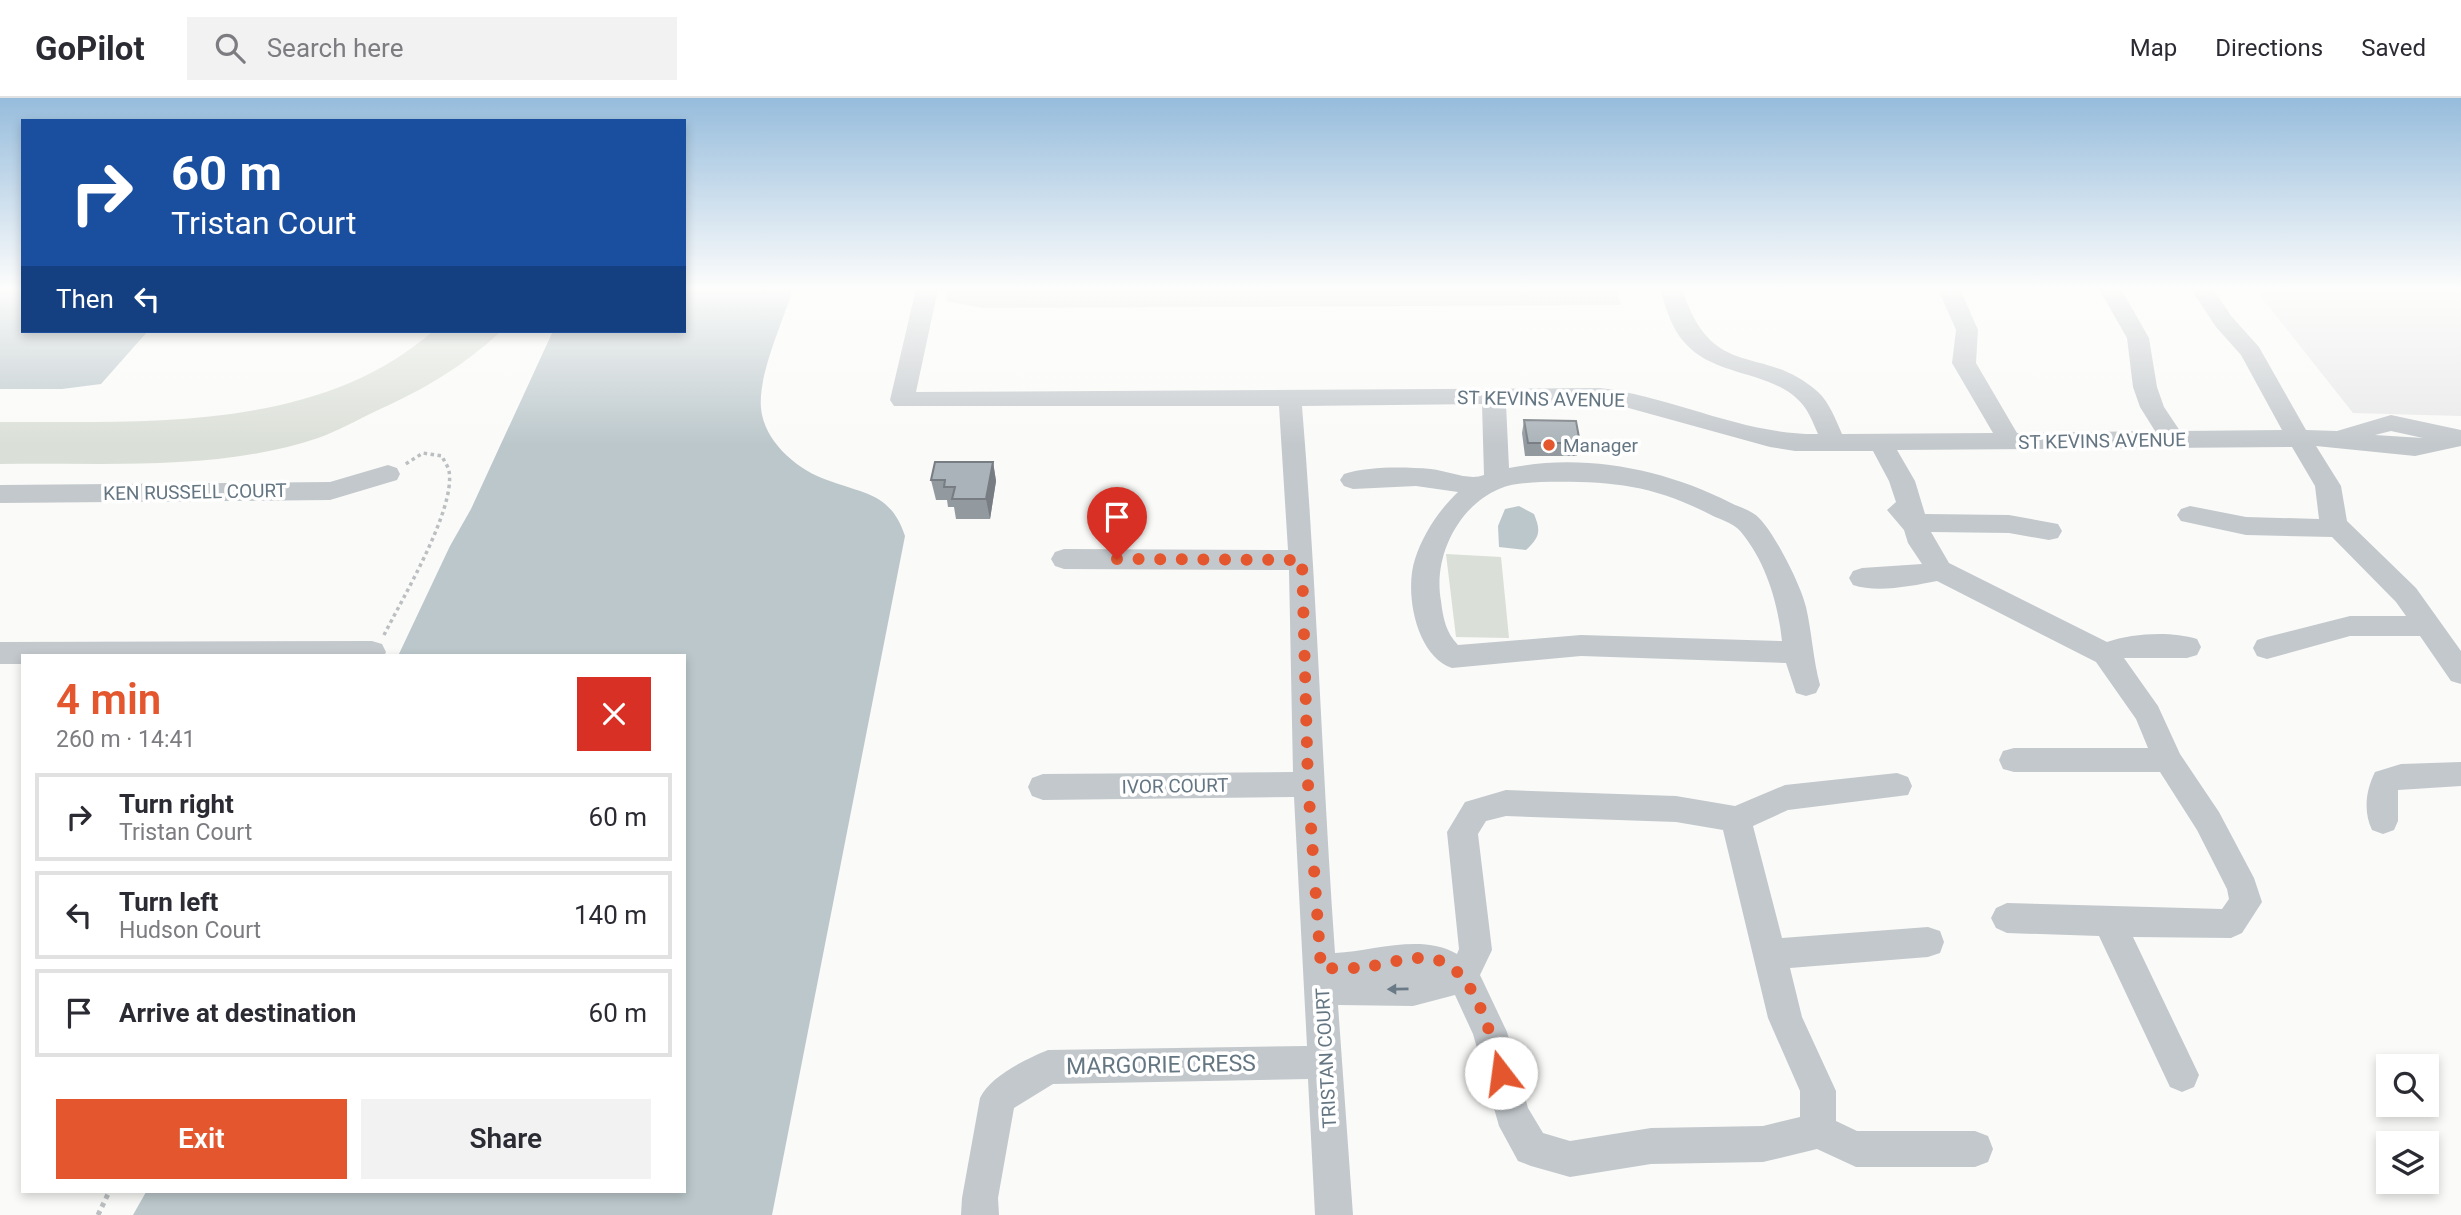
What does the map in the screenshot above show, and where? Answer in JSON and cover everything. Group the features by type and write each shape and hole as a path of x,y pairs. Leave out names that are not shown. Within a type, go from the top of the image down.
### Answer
{"street":[{"name":"ST KEVINS AVENUE","path":"915,341 902,400 1620,397 1759,438 1795,443 2330,438 2421,447 2460,438"},
{"path":"1696,341 1702,350 1781,382 1810,397 1834,443"},
{"path":"1966,341 1964,363 2010,442"},
{"path":"2138,341 2145,387 2160,422 2172,440"},
{"path":"2241,341 2251,352 2308,485 2335,519 2393,580 2461,673"},
{"path":"1494,397 1497,481"},
{"name":"TRISTAN COURT","path":"1290,398 1302,560 1308,784 1322,979 1334,1215"},
{"name":"ST KEVINS AVENUE","path":"2330,438 2398,423 2460,438"},
{"path":"2384,426 2390,439 2404,447"},
{"path":"1873,443 1886,488 1913,523 1921,543 1940,570 1976,591 2106,654 2148,713 2168,760 2208,821 2243,888 2246,902 2231,923 2007,918"},
{"path":"1353,480 1411,476 1497,481 1580,473 1626,475 1688,492 1749,523 1770,557 1792,605 1797,653 1806,685"},
{"name":"KEN RUSSELL COURT","path":"0,494 330,491 388,474"},
{"path":"1497,481 1445,523 1425,573 1430,617 1437,641 1452,657 1550,646 1660,646 1797,653"},
{"path":"2190,515 2233,526 2287,530 2335,519"},
{"path":"1913,523 2009,524 2049,531"},
{"path":"1064,559 1302,560"},
{"path":"1862,578 1919,575 1940,570"},
{"path":"2267,648 2350,626 2429,626"},
{"path":"2106,654 2127,646 2187,647"},
{"path":"0,653 372,652"},
{"path":"2014,760 2168,760"},
{"path":"2383,821 2382,791 2386,781 2400,776 2461,774"},
{"name":"IVOR COURT","path":"1043,787 1308,784"},
{"path":"1322,979 1405,990 1447,985 1463,975 1476,950 1462,832 1476,811 1506,803 1676,809 1736,819 1785,798 1897,786"},
{"path":"1736,819 1785,1018 1818,1091 1818,1131"},
{"path":"2109,922 2182,1075"},
{"path":"1770,954 1928,942"},
{"path":"1463,975 1490,1032 1512,1114 1531,1148 1570,1159 1651,1146 1763,1144 1818,1131 1856,1149 1975,1149"},
{"name":"MARGORIE CRESS","path":"980,1215 980,1198 998,1098 1048,1067 1325,1062"}],"path":[{"path":"372,652 384,635 444,512 449,487 449,470 442,456 423,453 388,474"},
{"path":"98,1215 109,1193"}],"shaded area":[{"path":"0,341 139,341 101,384 62,389 0,389"},
{"path":"419,341 489,341 458,366 426,386 340,429 280,449 201,461 0,464 0,422 170,420 227,414 283,404 337,388 387,364"},
{"path":"548,341 774,341 761,394 761,408 768,432 784,453 805,469 884,503 899,522 905,536 772,1215 133,1215 145,1193 686,1193 686,654 399,654 450,546 471,509"},
{"path":"2296,341 2461,341 2461,416 2353,413"},
{"path":"1519,506 1534,514 1538,525 1537,537 1526,550 1499,547 1498,526 1505,509"},
{"path":"1446,554 1501,557 1509,638 1456,637"}],"building":[{"path":"1524,420 1576,421 1580,443 1528,443"},
{"path":"935,462 993,462 986,499 952,499 955,487 944,487 945,480 931,480"}],"place":[{"name":"Manager","path":"1549,445"}],"route":[{"path":"1117,559 1302,560 1308,784 1321,968 1362,967 1415,959 1438,960 1463,975 1490,1032 1501,1073"}]}
